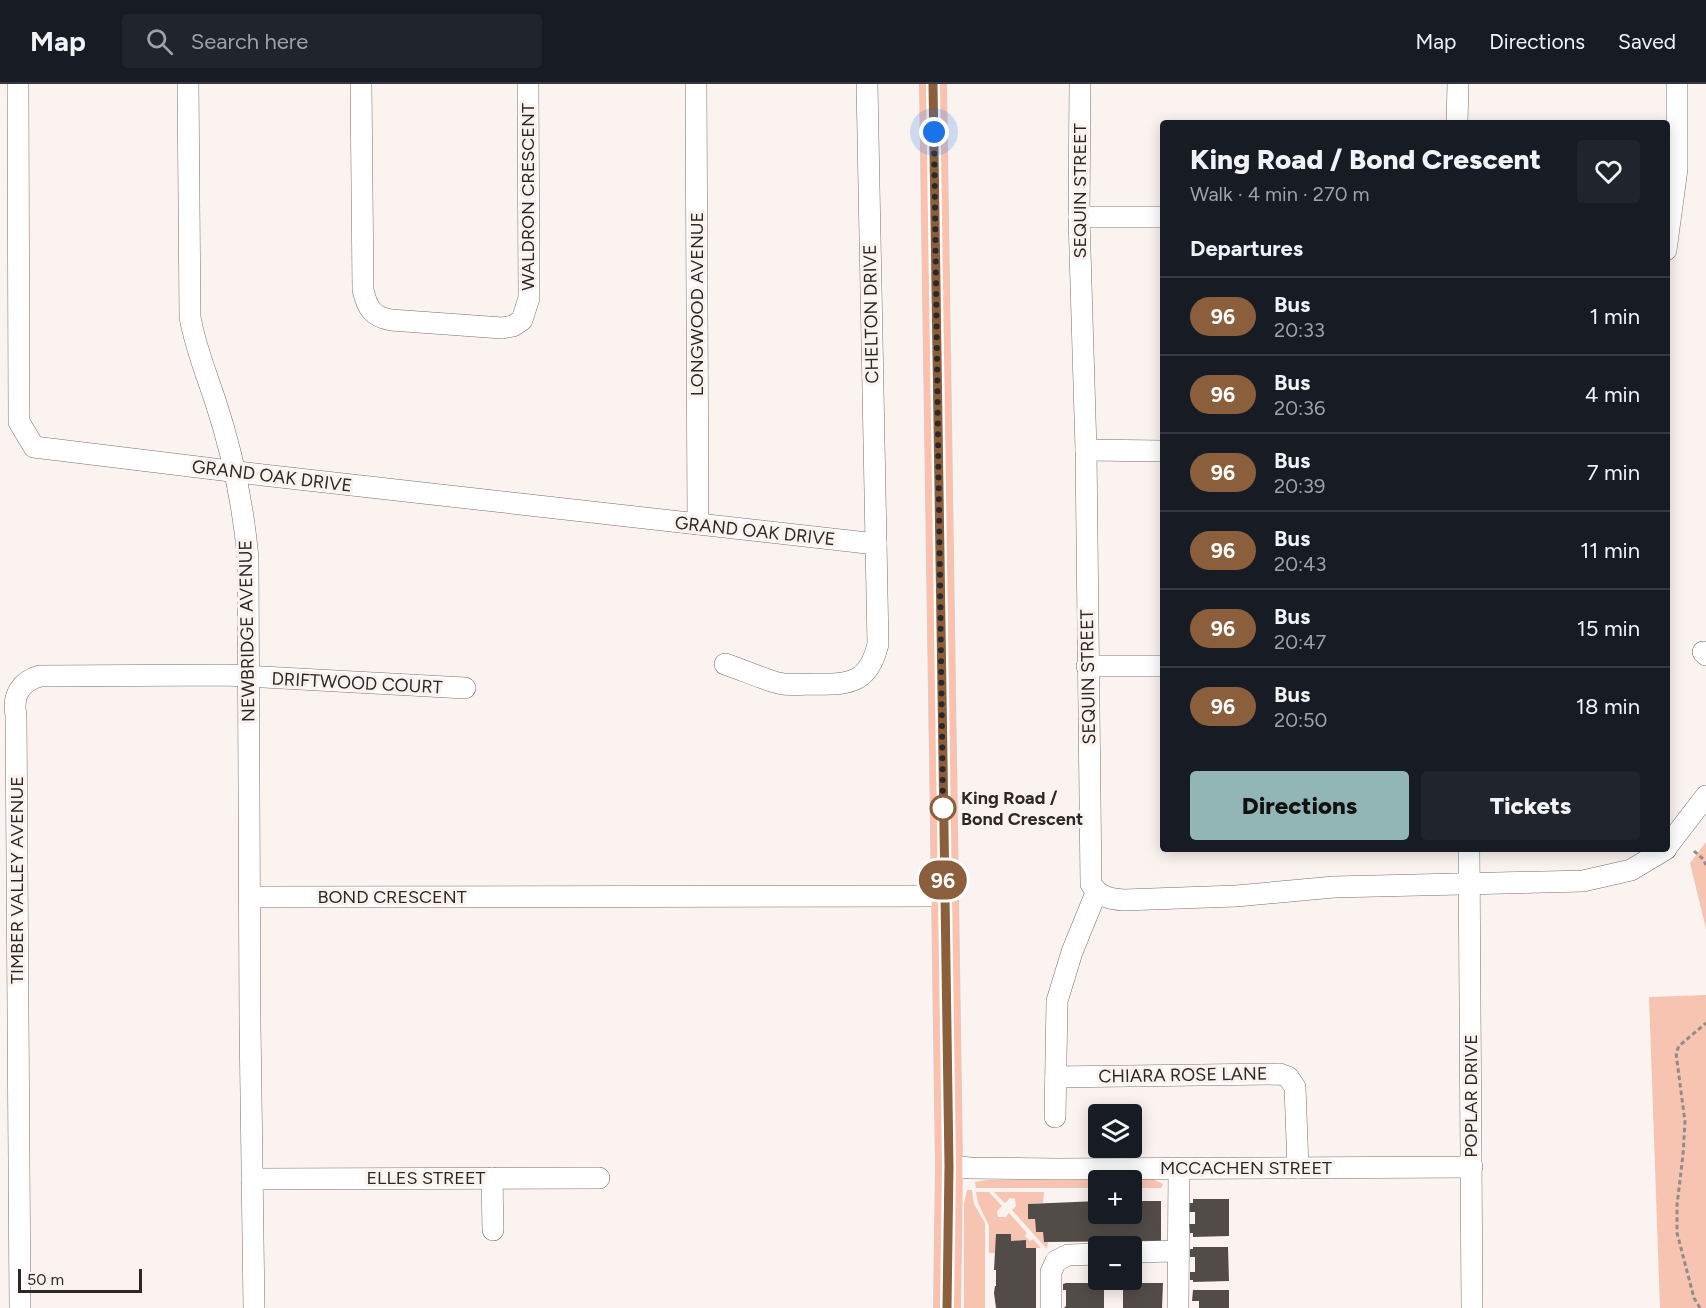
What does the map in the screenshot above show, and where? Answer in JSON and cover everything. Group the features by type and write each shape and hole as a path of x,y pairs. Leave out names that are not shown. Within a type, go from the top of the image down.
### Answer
{"main road":[{"path":"933,84 949,1166 947,1308"}],"street":[{"name":"GRAND OAK DRIVE","path":"18,84 19,422 34,447 876,544"},
{"name":"NEWBRIDGE AVENUE","path":"188,84 190,317 216,401 234,471 248,558 251,897"},
{"name":"WALDRON CRESCENT","path":"361,84 363,290 369,308 382,318 422,324 502,328 513,326 522,320 529,298 528,84"},
{"name":"LONGWOOD AVENUE","path":"696,84 698,524"},
{"name":"CHELTON DRIVE","path":"725,664 781,684 841,685 855,681 871,666 878,644 867,84"},
{"name":"SEQUIN STREET","path":"1080,84 1079,217 1086,450 1091,884 1096,893"},
{"path":"1457,120 1458,84"},
{"path":"1670,221 1677,169 1677,84"},
{"path":"1079,217 1160,217"},
{"path":"1086,450 1160,451"},
{"path":"1087,666 1160,666"},
{"name":"TIMBER VALLEY AVENUE","path":"20,1308 18,823 14,706 16,695 29,678 40,676 249,677"},
{"name":"DRIFTWOOD COURT","path":"249,677 465,688"},
{"path":"1670,844 1706,796"},
{"name":"POPLAR DRIVE","path":"1469,852 1472,1308"},
{"path":"1055,1118 1057,1001 1072,952 1096,893 1112,899 1124,900 1236,896 1334,887 1583,881 1631,870 1661,852"},
{"name":"BOND CRESCENT","path":"251,897 944,896"},
{"path":"251,897 250,1024 254,1308"},
{"name":"CHIARA ROSE LANE","path":"1056,1077 1280,1074 1288,1077 1295,1086 1298,1168"},
{"name":"MCCACHEN STREET","path":"949,1166 980,1169 1472,1167"},
{"path":"1178,1308 1179,1169"},
{"path":"492,1178 493,1230"},
{"name":"ELLES STREET","path":"252,1179 599,1178"},
{"path":"1142,1252 1177,1251"},
{"path":"1051,1308 1051,1272 1056,1261 1068,1255 1088,1254"}],"path":[{"path":"1694,851 1706,865"},
{"path":"1700,1308 1692,1290 1677,1233 1684,1122 1676,1053 1679,1046 1706,1023"}],"shaded area":[{"path":"1706,842 1706,929 1690,863"},
{"path":"1706,995 1706,1308 1660,1308 1649,997"},
{"path":"1088,1179 1088,1188 976,1188 975,1182"},
{"path":"1142,1179 1153,1179 1163,1184 1161,1188 1142,1188"},
{"path":"967,1190 972,1190 974,1204 985,1223 985,1308 964,1308 964,1203"},
{"path":"976,1192 989,1192 1002,1206 997,1211 998,1217 1006,1217 1009,1213 1027,1233 1025,1236 1030,1241 1033,1239 1041,1248 1026,1248 1026,1241 1011,1241 1011,1234 996,1234 996,1253 989,1253 989,1226 978,1203"},
{"path":"994,1192 1044,1192 1043,1203 1028,1204 1028,1219 1035,1219 1036,1232 1043,1232 1044,1242 1048,1242 1047,1249 1012,1210 1016,1206 1015,1199 1010,1198 1005,1203"}],"building":[{"path":"1193,1199 1229,1199 1229,1236 1193,1237 1189,1224 1195,1224 1195,1212 1189,1212 1189,1203 1193,1203"},
{"path":"1088,1201 1088,1224 1142,1224 1142,1201 1161,1201 1161,1241 1142,1241 1142,1236 1088,1236 1088,1242 1044,1242 1043,1232 1036,1232 1035,1219 1028,1219 1028,1204"},
{"path":"996,1234 1011,1234 1011,1241 1026,1240 1026,1248 1036,1248 1036,1308 996,1308 994,1293 996,1270 994,1270"},
{"path":"1193,1247 1228,1247 1229,1281 1193,1282 1190,1280 1190,1272 1195,1272 1195,1257 1190,1257 1190,1249"},
{"path":"1088,1283 1088,1290 1104,1290 1104,1308 1064,1308 1066,1290 1063,1290 1063,1284"},
{"path":"1142,1283 1163,1283 1162,1308 1123,1308 1123,1290 1142,1290"},
{"path":"1193,1290 1229,1290 1229,1308 1199,1308 1199,1301 1192,1301"}],"bus line":[{"name":"96","path":"933,84 949,1166 947,1308"}],"place":[{"name":"King Road / Bond Crescent","path":"943,808"}],"route":[{"path":"934,132 943,808"}]}
